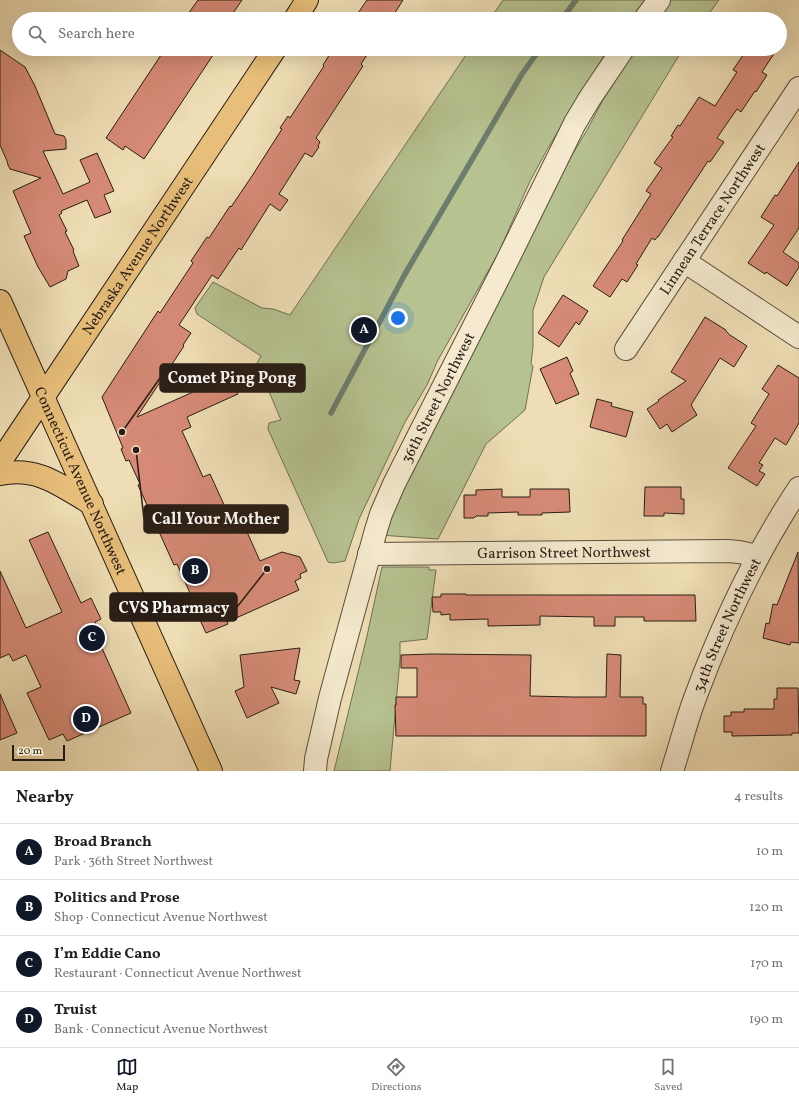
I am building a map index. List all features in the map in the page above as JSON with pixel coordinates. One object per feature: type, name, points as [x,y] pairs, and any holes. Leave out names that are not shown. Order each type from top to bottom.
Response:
[{"type":"main road","points":[[299,12],[307,0]]},
{"type":"main road","name":"Nebraska Avenue Northwest","points":[[0,462],[270,56]]},
{"type":"main road","name":"Connecticut Avenue Northwest","points":[[0,300],[211,771]]},
{"type":"main road","points":[[0,474],[9,472],[37,474],[92,504]]},
{"type":"street","points":[[650,12],[659,0]]},
{"type":"street","name":"36th Street Northwest","points":[[315,771],[316,759],[330,698],[381,514],[394,484],[506,263],[561,149],[590,98],[618,56]]},
{"type":"street","name":"Linnean Terrace Northwest","points":[[626,349],[799,88]]},
{"type":"street","points":[[684,261],[799,337]]},
{"type":"street","name":"34th Street Northwest","points":[[672,771],[690,713],[705,672],[730,614],[758,556],[777,522],[799,488]]},
{"type":"street","name":"Garrison Street Northwest","points":[[370,554],[739,552],[758,556]]},
{"type":"green space","points":[[503,0],[645,0],[636,12],[495,12]]},
{"type":"green space","points":[[669,0],[719,0],[710,12],[660,12]]},
{"type":"green space","points":[[465,56],[604,56],[548,148],[530,181],[499,252],[438,360],[427,385],[405,422],[359,519],[345,561],[333,563],[328,562],[268,429],[269,423],[281,420],[257,363],[261,356],[197,314],[195,308],[213,282],[262,308],[273,309],[290,315]]},
{"type":"green space","points":[[631,56],[679,56],[544,277],[533,310],[533,346],[531,364],[533,366],[525,410],[486,444],[438,539],[379,535],[540,209],[603,100]]},
{"type":"green space","points":[[382,567],[429,567],[429,570],[436,570],[427,639],[400,642],[400,659],[390,771],[334,771],[367,636]]},
{"type":"building","points":[[198,0],[242,0],[234,12],[189,12]]},
{"type":"building","points":[[367,0],[403,0],[395,12],[359,12]]},
{"type":"building","points":[[0,50],[25,67],[35,86],[55,134],[64,136],[66,140],[66,149],[43,151],[63,194],[90,182],[80,160],[97,153],[114,191],[104,195],[111,212],[95,218],[87,200],[61,211],[62,213],[59,215],[67,231],[65,232],[74,250],[73,251],[79,266],[68,271],[66,279],[50,287],[38,267],[24,236],[31,233],[13,191],[41,178],[10,169],[0,145]]},
{"type":"building","points":[[160,56],[212,56],[144,159],[125,146],[123,150],[106,138]]},
{"type":"building","points":[[329,56],[366,56],[361,64],[363,66],[316,138],[320,142],[319,147],[312,157],[305,153],[279,194],[288,200],[280,211],[270,204],[241,250],[239,248],[218,279],[212,275],[179,325],[191,333],[137,417],[229,376],[238,394],[187,417],[191,427],[182,431],[203,477],[210,474],[225,507],[229,505],[245,533],[247,532],[260,561],[282,552],[300,557],[307,571],[300,574],[301,578],[295,581],[299,590],[206,633],[188,594],[190,593],[177,564],[174,565],[138,485],[140,484],[129,460],[126,461],[121,449],[123,448],[102,397],[158,311],[160,313],[193,263],[191,261],[207,237],[209,238],[252,176],[282,129],[280,128],[288,116],[290,118],[324,66],[323,65]]},
{"type":"building","points":[[742,56],[772,56],[762,72],[767,75],[756,92],[755,91],[741,112],[737,109],[717,138],[724,142],[710,162],[708,161],[658,237],[655,240],[652,238],[627,282],[622,279],[610,297],[593,286],[623,241],[622,240],[651,194],[646,191],[662,168],[654,163],[673,137],[671,136],[678,125],[680,126],[699,97],[715,106],[737,72],[733,70]]},
{"type":"building","points":[[799,162],[799,228],[783,252],[799,263],[799,267],[787,286],[766,272],[765,274],[748,263],[774,225],[761,217],[775,195],[777,196]]},
{"type":"building","points":[[563,295],[588,311],[579,325],[576,322],[559,347],[538,333]]},
{"type":"building","points":[[705,317],[726,330],[730,335],[747,346],[734,367],[720,358],[691,405],[697,415],[672,432],[667,424],[660,429],[647,409],[686,381],[671,372]]},
{"type":"building","points":[[567,357],[573,371],[570,373],[579,394],[556,404],[540,369]]},
{"type":"building","points":[[778,365],[799,378],[799,423],[786,445],[775,438],[759,463],[763,465],[759,471],[765,474],[757,486],[728,468],[756,426],[751,423],[769,394],[762,389]]},
{"type":"building","points":[[597,399],[612,403],[611,406],[633,412],[626,437],[590,427]]},
{"type":"building","points":[[645,487],[681,487],[681,499],[684,499],[684,514],[664,513],[664,516],[644,516]]},
{"type":"building","points":[[502,489],[502,497],[530,497],[530,489],[569,489],[570,512],[542,513],[542,515],[518,515],[518,512],[488,513],[488,516],[464,518],[464,495],[476,495],[476,490]]},
{"type":"building","points":[[48,532],[81,603],[91,598],[101,619],[95,622],[105,644],[101,646],[131,713],[67,741],[63,734],[49,740],[27,693],[41,687],[26,655],[13,661],[9,654],[0,658],[0,571],[26,628],[62,612],[29,540]]},
{"type":"building","points":[[798,552],[799,643],[791,642],[790,645],[763,638],[766,623],[769,624],[773,604],[777,605]]},
{"type":"building","points":[[441,594],[695,595],[696,621],[644,621],[644,617],[615,617],[615,626],[594,626],[594,617],[540,616],[540,625],[488,626],[488,619],[450,620],[450,614],[441,615],[441,612],[433,612],[432,597],[441,597]]},
{"type":"building","points":[[300,648],[294,680],[300,681],[296,694],[271,687],[279,703],[247,718],[235,691],[244,687],[240,655]]},
{"type":"building","points":[[607,654],[621,655],[620,697],[643,697],[643,704],[646,704],[646,736],[396,736],[396,697],[417,697],[417,668],[401,668],[401,655],[531,655],[530,696],[573,697],[606,697]]},
{"type":"building","points":[[777,688],[798,688],[799,733],[792,733],[792,735],[732,736],[732,732],[724,732],[724,716],[731,716],[731,712],[744,712],[744,709],[774,709],[774,699],[777,699]]},
{"type":"building","points":[[0,694],[17,733],[0,740]]},
{"type":"waterway","points":[[567,12],[576,0]]},
{"type":"waterway","points":[[331,413],[405,274],[522,74],[535,56]]},
{"type":"place","name":"Broad Branch","points":[[364,330]]},
{"type":"place","name":"Comet Ping Pong","points":[[122,432]]},
{"type":"place","name":"Call Your Mother","points":[[136,450]]},
{"type":"place","name":"CVS Pharmacy","points":[[267,569]]},
{"type":"place","name":"Politics and Prose","points":[[195,571]]},
{"type":"place","name":"I’m Eddie Cano","points":[[92,638]]},
{"type":"place","name":"Truist","points":[[86,719]]}]
